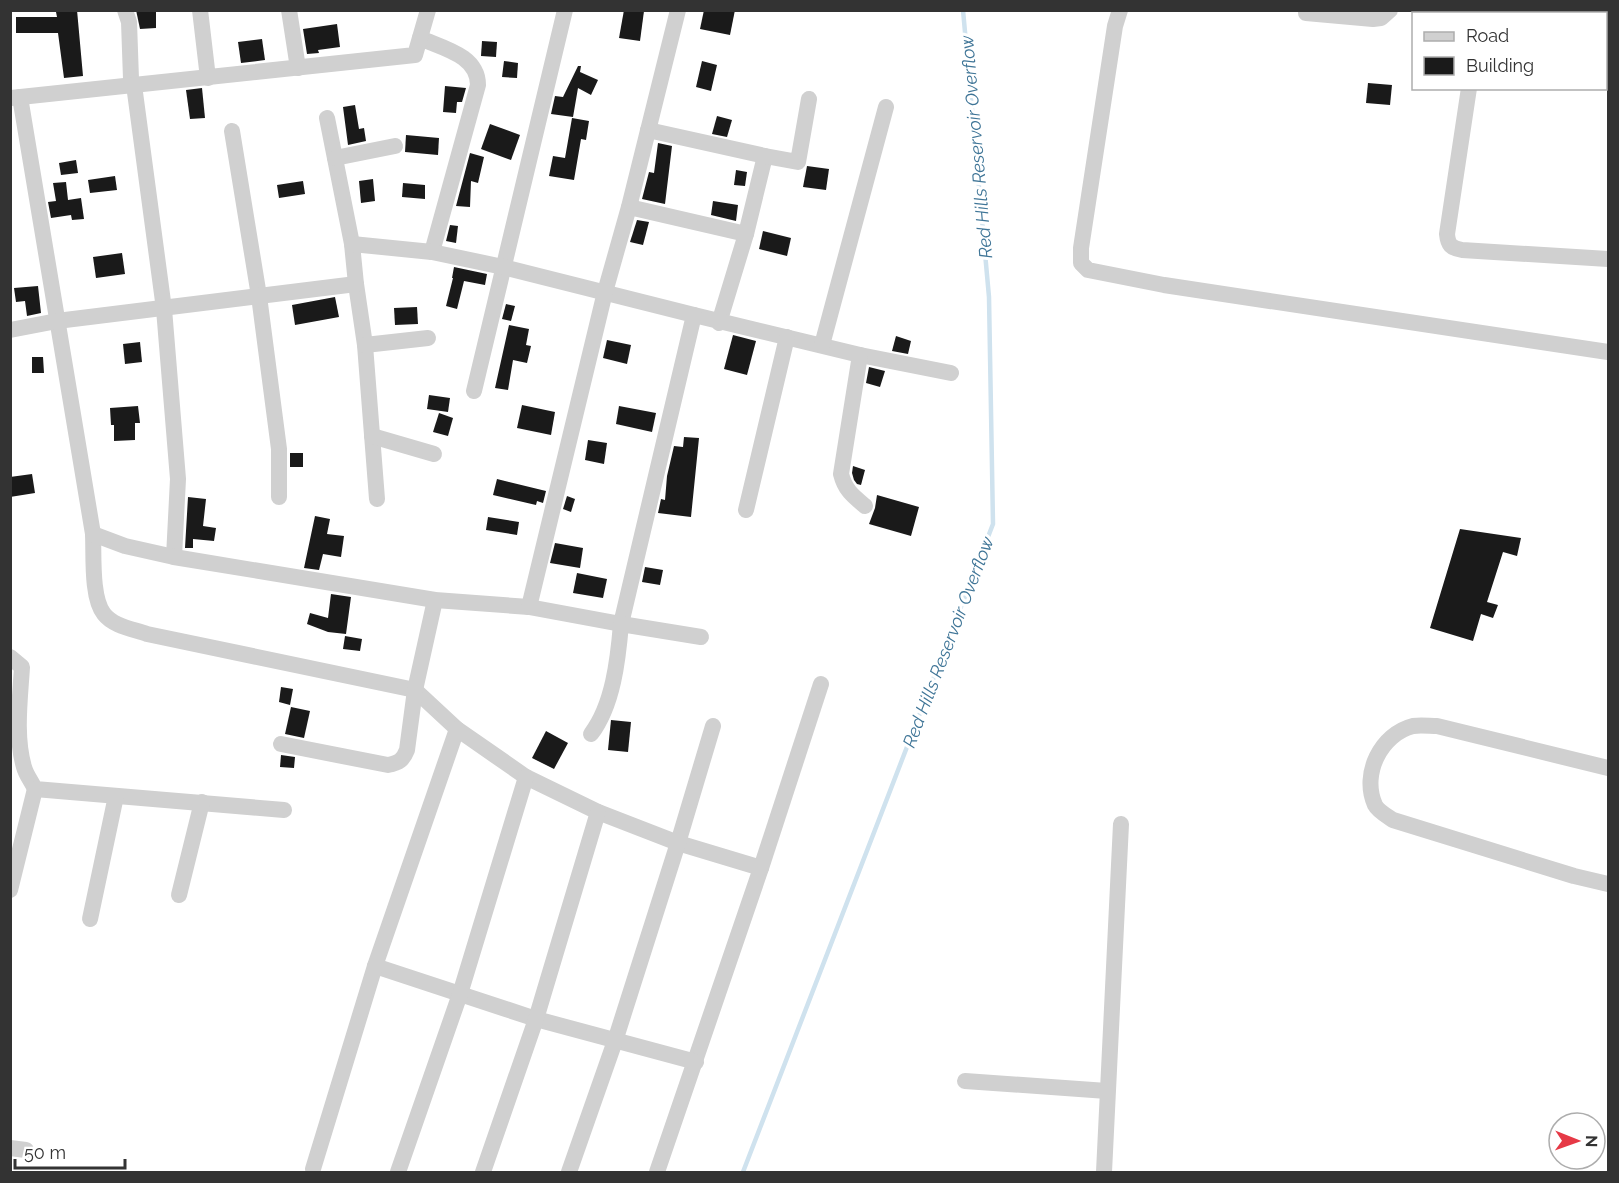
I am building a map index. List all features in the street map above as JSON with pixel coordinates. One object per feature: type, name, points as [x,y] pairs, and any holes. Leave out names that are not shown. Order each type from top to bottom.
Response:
[{"type":"street","points":[[125,10],[129,22],[131,79],[134,85],[164,309],[178,479],[174,557]]},
{"type":"street","points":[[200,10],[208,78]]},
{"type":"street","points":[[289,10],[298,68]]},
{"type":"street","points":[[428,10],[415,55],[15,98],[57,321],[93,534],[97,599],[104,615],[119,625],[147,634],[416,690],[457,729],[526,777],[598,813],[678,843],[761,868]]},
{"type":"street","points":[[474,391],[566,10]]},
{"type":"street","points":[[529,607],[605,292],[629,207],[678,10]]},
{"type":"street","points":[[1120,10],[1115,26],[1081,248],[1081,262],[1088,270],[1164,285],[1608,352]]},
{"type":"street","points":[[1302,11],[1373,19],[1381,18],[1390,10]]},
{"type":"street","points":[[420,38],[467,59],[475,68],[478,76],[478,85],[432,252]]},
{"type":"street","points":[[1470,90],[1447,243],[1455,249],[1462,250],[1608,259]]},
{"type":"street","points":[[648,130],[798,162],[809,99]]},
{"type":"street","points":[[822,345],[886,108]]},
{"type":"street","points":[[327,118],[352,244],[365,345],[377,499]]},
{"type":"street","points":[[232,131],[259,296],[279,449],[279,497]]},
{"type":"street","points":[[335,158],[395,146]]},
{"type":"street","points":[[719,323],[746,234],[765,156]]},
{"type":"street","points":[[629,207],[746,234]]},
{"type":"street","points":[[352,244],[432,252],[503,267],[719,323],[951,373]]},
{"type":"street","points":[[10,330],[57,321],[356,284]]},
{"type":"street","points":[[591,734],[600,722],[612,680],[621,624],[694,315]]},
{"type":"street","points":[[746,510],[787,337]]},
{"type":"street","points":[[365,345],[428,338]]},
{"type":"street","points":[[860,354],[841,474],[849,492],[865,506]]},
{"type":"street","points":[[372,436],[434,454]]},
{"type":"street","points":[[93,534],[124,546],[174,557],[435,600],[529,607],[701,637]]},
{"type":"street","points":[[281,744],[388,765],[403,759],[407,750],[416,690],[435,600]]},
{"type":"street","points":[[10,657],[22,667],[20,743],[25,769],[35,789],[10,890]]},
{"type":"street","points":[[657,1173],[821,684]]},
{"type":"street","points":[[569,1173],[615,1041],[713,726]]},
{"type":"street","points":[[1608,768],[1437,726],[1414,726],[1392,736],[1380,748],[1373,765],[1371,789],[1376,807],[1393,820],[1574,876],[1608,884]]},
{"type":"street","points":[[313,1169],[375,966],[457,729]]},
{"type":"street","points":[[398,1173],[460,994],[526,777]]},
{"type":"street","points":[[35,789],[284,810]]},
{"type":"street","points":[[90,920],[116,796]]},
{"type":"street","points":[[179,895],[202,802]]},
{"type":"street","points":[[483,1173],[536,1019],[598,813]]},
{"type":"street","points":[[1104,1173],[1121,824]]},
{"type":"street","points":[[375,966],[536,1019],[696,1062]]},
{"type":"street","points":[[965,1081],[1107,1092]]},
{"type":"building","points":[[77,10],[83,76],[64,78],[58,33],[16,33],[16,17],[57,17],[56,12]]},
{"type":"building","points":[[136,10],[156,10],[156,28],[140,29]]},
{"type":"building","points":[[624,10],[644,11],[640,41],[619,38]]},
{"type":"building","points":[[704,10],[735,10],[730,35],[700,29]]},
{"type":"building","points":[[337,24],[340,47],[307,54],[303,29]]},
{"type":"building","points":[[262,39],[265,60],[241,63],[238,42]]},
{"type":"building","points":[[482,41],[497,42],[496,57],[481,56]]},
{"type":"building","points":[[504,61],[518,63],[517,78],[502,77]]},
{"type":"building","points":[[702,61],[717,65],[711,91],[696,87]]},
{"type":"building","points":[[578,66],[581,66],[580,72],[598,80],[591,95],[578,88],[573,117],[551,114],[555,96],[563,97]]},
{"type":"building","points":[[1368,83],[1392,85],[1390,105],[1366,103]]},
{"type":"building","points":[[445,86],[466,88],[462,102],[457,102],[456,113],[443,112]]},
{"type":"building","points":[[202,88],[205,118],[190,119],[186,90]]},
{"type":"building","points":[[355,105],[359,129],[364,128],[366,141],[348,145],[343,107]]},
{"type":"building","points":[[717,116],[732,120],[727,137],[712,134]]},
{"type":"building","points":[[572,118],[589,121],[586,140],[581,139],[574,180],[549,176],[553,156],[565,158]]},
{"type":"building","points":[[490,124],[520,135],[511,160],[481,149]]},
{"type":"building","points":[[406,135],[439,138],[438,155],[405,152]]},
{"type":"building","points":[[658,143],[672,146],[665,204],[642,199],[649,172],[654,173]]},
{"type":"building","points":[[470,153],[484,157],[478,183],[471,181],[470,207],[456,206]]},
{"type":"building","points":[[76,160],[78,173],[61,175],[59,163]]},
{"type":"building","points":[[807,166],[829,169],[826,190],[803,187]]},
{"type":"building","points":[[736,170],[747,172],[745,186],[734,185]]},
{"type":"building","points":[[115,176],[117,190],[90,193],[88,180]]},
{"type":"building","points":[[373,179],[375,201],[361,203],[359,181]]},
{"type":"building","points":[[303,181],[305,194],[279,198],[277,185]]},
{"type":"building","points":[[66,182],[68,200],[81,198],[84,219],[72,220],[71,215],[51,218],[48,202],[56,201],[53,183]]},
{"type":"building","points":[[403,183],[425,185],[425,199],[402,197]]},
{"type":"building","points":[[713,201],[738,205],[736,221],[711,215]]},
{"type":"building","points":[[637,220],[649,222],[643,245],[630,242]]},
{"type":"building","points":[[450,225],[458,226],[456,243],[446,241]]},
{"type":"building","points":[[763,231],[791,238],[787,256],[759,249]]},
{"type":"building","points":[[122,253],[125,274],[96,278],[93,257]]},
{"type":"building","points":[[454,267],[487,274],[485,285],[464,281],[457,309],[446,306]]},
{"type":"building","points":[[38,286],[41,313],[27,316],[25,301],[16,302],[14,288]]},
{"type":"building","points":[[335,297],[339,317],[295,325],[292,305]]},
{"type":"building","points":[[506,304],[515,306],[511,321],[502,319]]},
{"type":"building","points":[[417,307],[418,324],[395,325],[394,308]]},
{"type":"building","points":[[509,325],[529,329],[526,345],[531,346],[527,363],[513,360],[508,390],[495,388]]},
{"type":"building","points":[[733,335],[756,341],[747,375],[724,369]]},
{"type":"building","points":[[896,336],[911,341],[908,354],[892,351]]},
{"type":"building","points":[[607,340],[631,345],[627,364],[603,358]]},
{"type":"building","points":[[140,342],[142,362],[125,364],[123,344]]},
{"type":"building","points":[[32,357],[43,357],[44,373],[32,373]]},
{"type":"building","points":[[869,367],[885,371],[880,387],[866,383]]},
{"type":"building","points":[[429,395],[450,398],[448,412],[427,409]]},
{"type":"building","points":[[522,405],[555,412],[551,435],[517,428]]},
{"type":"building","points":[[138,406],[140,423],[135,423],[135,440],[114,441],[114,425],[111,425],[110,408]]},
{"type":"building","points":[[619,406],[656,413],[652,432],[616,424]]},
{"type":"building","points":[[439,413],[453,418],[448,436],[433,432]]},
{"type":"building","points":[[684,437],[699,438],[691,517],[658,513],[661,499],[665,500],[667,476],[674,446],[683,447]]},
{"type":"building","points":[[588,440],[607,443],[604,464],[585,460]]},
{"type":"building","points":[[290,453],[303,453],[303,467],[290,467]]},
{"type":"building","points":[[853,466],[865,470],[861,485],[854,480]]},
{"type":"building","points":[[32,474],[35,493],[10,497],[10,477]]},
{"type":"building","points":[[497,479],[546,491],[543,503],[537,501],[536,505],[493,495]]},
{"type":"building","points":[[877,495],[919,507],[911,536],[869,524]]},
{"type":"building","points":[[567,496],[575,499],[571,512],[563,509]]},
{"type":"building","points":[[188,497],[206,499],[203,526],[216,528],[214,541],[193,539],[193,548],[185,548]]},
{"type":"building","points":[[315,516],[330,519],[327,534],[344,536],[341,557],[323,554],[319,570],[304,568]]},
{"type":"building","points":[[488,517],[519,522],[517,535],[486,530]]},
{"type":"building","points":[[1460,529],[1521,538],[1517,556],[1503,552],[1487,602],[1498,605],[1493,618],[1481,614],[1473,641],[1430,628]]},
{"type":"building","points":[[555,543],[583,548],[580,568],[550,563]]},
{"type":"building","points":[[645,567],[663,570],[660,585],[642,582]]},
{"type":"building","points":[[577,573],[607,579],[603,598],[573,593]]},
{"type":"building","points":[[331,594],[351,597],[346,634],[328,632],[307,624],[310,613],[328,618]]},
{"type":"building","points":[[345,636],[362,639],[360,651],[343,649]]},
{"type":"building","points":[[281,687],[293,689],[290,705],[279,702]]},
{"type":"building","points":[[291,707],[310,711],[304,738],[285,734]]},
{"type":"building","points":[[611,720],[631,722],[628,752],[608,750]]},
{"type":"building","points":[[546,731],[568,743],[554,769],[532,758]]},
{"type":"building","points":[[281,755],[295,757],[294,768],[280,767]]},
{"type":"waterway","name":"Red Hills Reservoir Overflow","points":[[743,1172],[993,524],[989,297],[963,10]]}]
